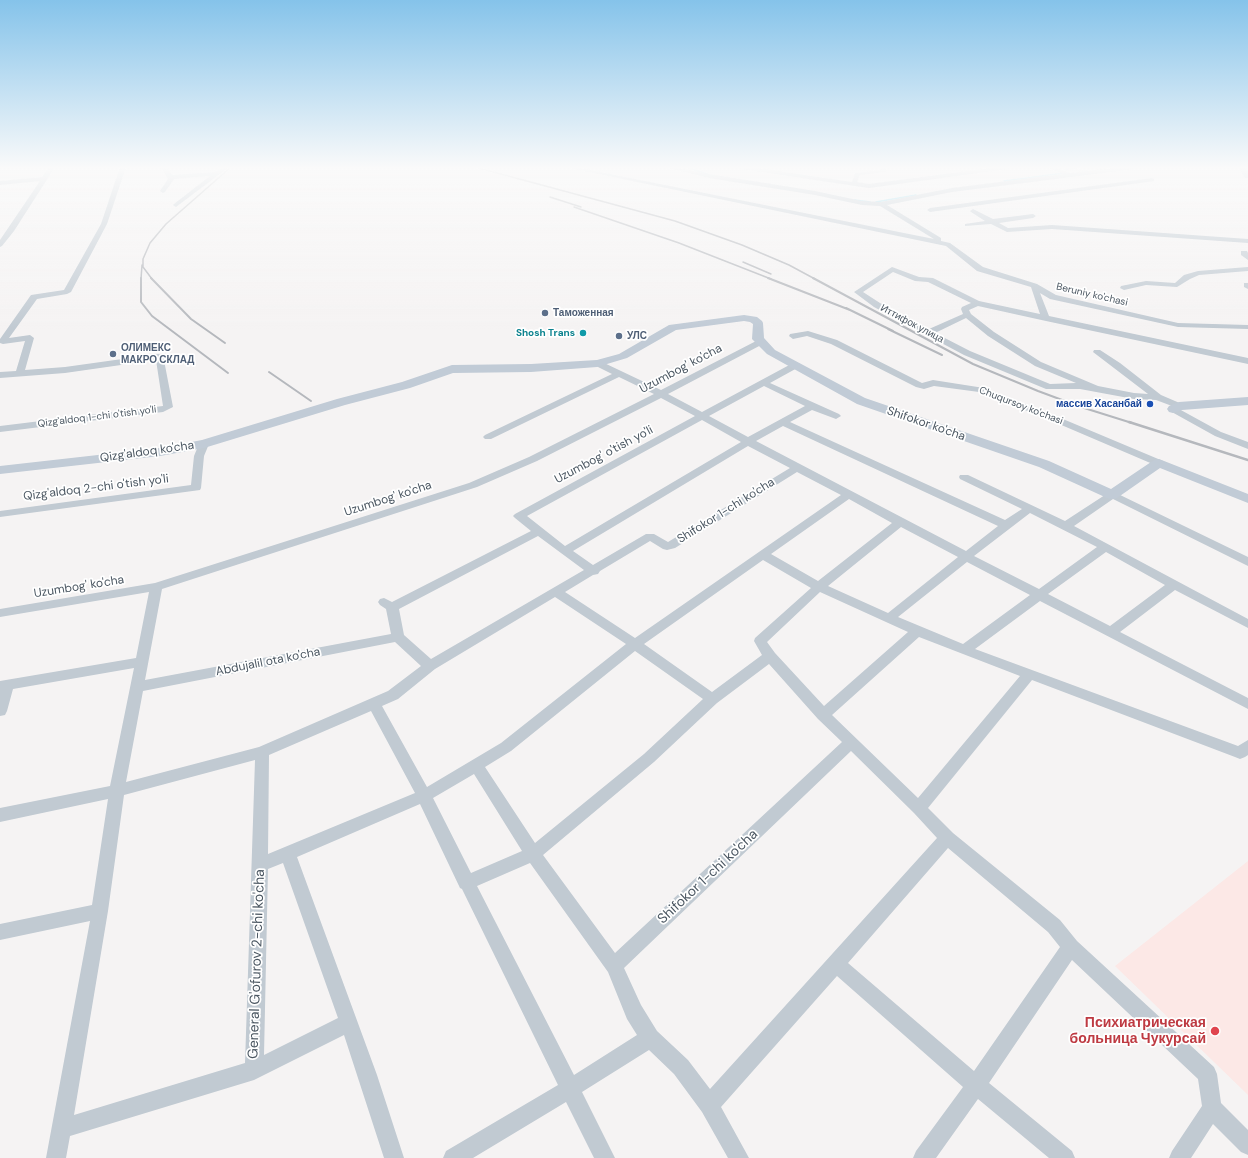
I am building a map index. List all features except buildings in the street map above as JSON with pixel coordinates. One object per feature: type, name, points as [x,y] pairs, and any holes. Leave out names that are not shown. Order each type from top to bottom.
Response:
[{"type":"street","points":[[0,245],[17,221]]},
{"type":"street","points":[[0,375],[20,373],[30,338],[3,341],[34,297],[67,292],[105,221]]},
{"type":"street","name":"Beruniy ko'chasi","points":[[834,221],[948,244],[980,269],[1034,286],[1053,297],[1178,325],[1248,327]]},
{"type":"street","points":[[910,221],[948,244]]},
{"type":"street","points":[[967,225],[999,221]]},
{"type":"street","points":[[992,222],[1007,230],[1052,227],[1248,241]]},
{"type":"street","name":"Иттифок улица","points":[[1248,361],[977,303],[930,280],[918,279],[892,269],[858,292],[877,305],[967,353],[1050,387],[1080,386],[1134,396],[1158,397],[1176,407],[1248,401]]},
{"type":"street","points":[[1124,288],[1146,283],[1177,284],[1187,277],[1198,274],[1248,269]]},
{"type":"street","points":[[1034,286],[1046,318]]},
{"type":"street","points":[[928,333],[967,316],[965,309],[977,303]]},
{"type":"street","name":"Иттифок улица","points":[[967,316],[991,334],[1038,364],[1095,388]]},
{"type":"street","name":"Shifokor ko'cha","points":[[597,363],[623,356],[666,330],[679,326],[746,318],[755,320],[758,324],[759,335],[771,352],[853,397],[870,405],[1044,464],[1112,495]]},
{"type":"street","name":"Chuqursoy ko'chasi","points":[[794,336],[808,333],[834,342],[919,385],[924,386],[933,383],[981,390],[1048,416],[1248,499]]},
{"type":"street","name":"Uzumbog' ko'cha","points":[[0,613],[156,587],[473,485],[533,459],[661,394],[759,335]]},
{"type":"street","points":[[1097,352],[1117,365],[1158,397]]},
{"type":"street","name":"Qizg'aldoq 1-chi o'tish yo'li","points":[[0,429],[167,408],[160,357],[65,370],[20,373]]},
{"type":"street","points":[[597,363],[661,394],[848,495],[1248,704]]},
{"type":"street","name":"Qizg'aldoq ko'cha","points":[[0,470],[160,452],[204,444],[406,385],[452,370],[531,368],[597,363]]},
{"type":"street","name":"Uzumbog' o'tish yo'li","points":[[539,531],[518,516],[796,365]]},
{"type":"street","points":[[488,437],[619,374]]},
{"type":"street","points":[[764,383],[836,416]]},
{"type":"street","points":[[565,551],[749,441],[785,423],[812,406]]},
{"type":"street","points":[[1176,407],[1218,434],[1248,446]]},
{"type":"street","points":[[785,423],[1006,525]]},
{"type":"street","name":"Qizg'aldoq 2-chi o'tish yo'li","points":[[0,514],[196,488],[199,456],[204,444]]},
{"type":"street","points":[[1066,526],[1159,463]]},
{"type":"street","name":"Shifokor 1-chi ko'cha","points":[[594,571],[650,536],[667,546],[671,545],[797,468]]},
{"type":"street","points":[[964,477],[1066,526],[1248,624]]},
{"type":"street","points":[[260,865],[424,796],[506,747],[635,644],[848,495]]},
{"type":"street","points":[[1112,495],[1248,562]]},
{"type":"street","points":[[889,618],[966,556],[1030,508]]},
{"type":"street","points":[[900,522],[819,587],[760,641],[770,656],[823,715],[919,808],[946,838],[1054,926],[1071,947],[1207,1074],[1212,1108],[1248,1145]]},
{"type":"street","points":[[0,815],[117,791],[262,752],[393,695],[430,666],[594,571],[539,531],[388,604],[398,637],[430,666]]},
{"type":"street","points":[[964,650],[1104,547]]},
{"type":"street","points":[[763,555],[819,587],[917,631],[964,650],[1240,753],[1248,746]]},
{"type":"street","points":[[1111,632],[1174,584]]},
{"type":"street","points":[[56,1158],[100,910],[117,791],[156,587]]},
{"type":"street","points":[[556,592],[635,644],[712,699]]},
{"type":"street","points":[[823,715],[917,631]]},
{"type":"street","name":"Abdujalil ota ko'cha","points":[[137,687],[398,637]]},
{"type":"street","points":[[466,883],[533,854],[649,758],[712,699],[770,656]]},
{"type":"street","points":[[0,711],[4,685],[141,662]]},
{"type":"street","points":[[919,808],[1029,674]]},
{"type":"street","points":[[374,704],[424,796],[466,883],[605,1158]]},
{"type":"street","name":"Shifokor 1-chi ko'cha","points":[[614,966],[851,742]]},
{"type":"street","name":"General G'ofurov 2-chi ko'cha","points":[[262,752],[254,1070],[348,1023]]},
{"type":"street","points":[[476,765],[533,854],[614,966],[634,1012],[647,1032],[681,1067],[709,1105],[739,1158]]},
{"type":"street","points":[[709,1105],[836,964],[946,838]]},
{"type":"street","points":[[288,854],[296,873],[394,1158]]},
{"type":"street","points":[[0,932],[100,910]]},
{"type":"street","points":[[923,1158],[976,1085],[1071,947]]},
{"type":"street","points":[[836,964],[976,1085],[1065,1158]]},
{"type":"street","points":[[453,1158],[570,1089],[647,1032]]},
{"type":"street","points":[[61,1128],[254,1070]]},
{"type":"street","points":[[1179,1158],[1212,1108]]},
{"type":"shaded area","name":"Психиатрическая больница Чукурсай","points":[[1248,861],[1248,1095],[1115,966]]},
{"type":"railway","points":[[152,279],[143,267],[143,259],[150,243],[169,221]]},
{"type":"railway","points":[[615,221],[679,243],[771,279]]},
{"type":"railway","points":[[675,221],[742,245],[789,265],[815,279]]},
{"type":"railway","points":[[743,262],[771,274]]},
{"type":"railway","points":[[141,279],[142,265]]},
{"type":"railway","points":[[151,278],[191,319],[225,343]]},
{"type":"railway","points":[[768,278],[850,310]]},
{"type":"railway","points":[[813,278],[973,364],[1081,407],[1132,423]]},
{"type":"railway","points":[[141,279],[141,302],[152,316],[228,373]]},
{"type":"railway","points":[[846,308],[893,331]]},
{"type":"railway","points":[[888,329],[942,355]]},
{"type":"railway","points":[[269,372],[311,401]]},
{"type":"railway","points":[[1129,422],[1248,460]]},
{"type":"place","name":"Таможенная","points":[[545,313]]},
{"type":"place","name":"Shosh Trans","points":[[583,333]]},
{"type":"place","name":"УЛС","points":[[619,336]]},
{"type":"place","name":"ОЛИМЕКС МАКРО СКЛАД","points":[[113,354]]},
{"type":"place","name":"массив Хасанбай","points":[[1150,404]]},
{"type":"place","name":"Психиатрическая больница Чукурсай","points":[[1215,1031]]}]
